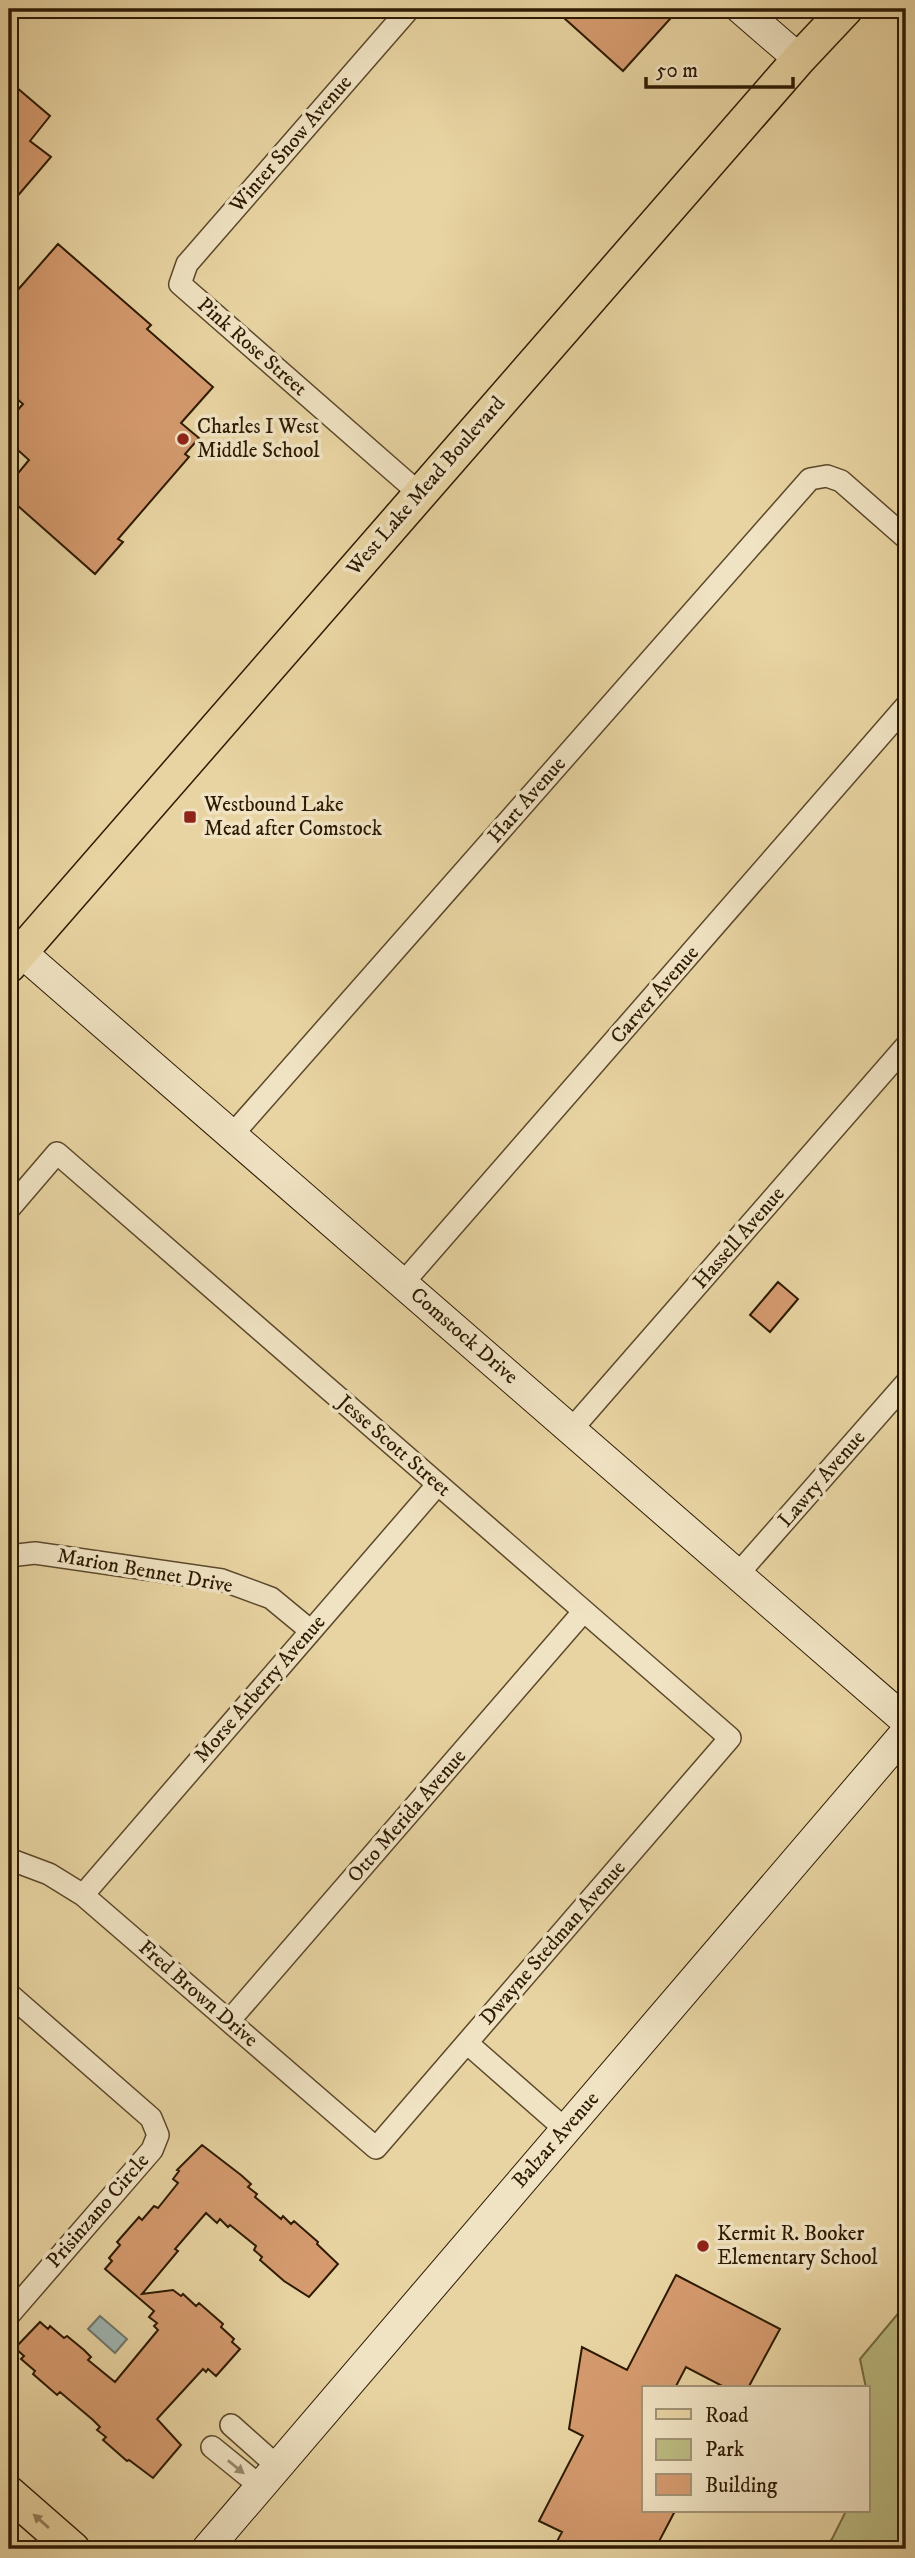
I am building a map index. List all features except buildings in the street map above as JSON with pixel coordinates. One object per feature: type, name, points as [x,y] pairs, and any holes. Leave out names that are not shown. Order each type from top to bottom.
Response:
[{"type":"main road","name":"West Lake Mead Boulevard","points":[[15,959],[799,59],[846,9]]},
{"type":"main road","points":[[9,2493],[73,2549]]},
{"type":"street","name":"Winter Snow Avenue","points":[[180,284],[187,264],[409,9]]},
{"type":"street","points":[[741,9],[799,59]]},
{"type":"street","name":"Pink Rose Street","points":[[180,284],[420,494]]},
{"type":"street","name":"Hart Avenue","points":[[232,1135],[810,479],[827,476],[841,481],[906,538]]},
{"type":"street","name":"Carver Avenue","points":[[403,1283],[906,706]]},
{"type":"street","name":"Comstock Drive","points":[[15,959],[232,1135],[906,1721]]},
{"type":"street","name":"Hassell Avenue","points":[[572,1430],[906,1046]]},
{"type":"street","name":"Jesse Scott Street","points":[[9,1209],[58,1153],[730,1738]]},
{"type":"street","name":"Lawry Avenue","points":[[738,1574],[906,1383]]},
{"type":"street","name":"Morse Arberry Avenue","points":[[83,1895],[438,1484]]},
{"type":"street","name":"Marion Bennet Drive","points":[[9,1556],[34,1553],[222,1580],[271,1598],[311,1631]]},
{"type":"street","name":"Otto Merida Avenue","points":[[229,2021],[584,1611]]},
{"type":"street","name":"Balzar Avenue","points":[[207,2549],[906,1732]]},
{"type":"street","name":"Dwayne Stedman Avenue","points":[[376,2148],[730,1738]]},
{"type":"street","name":"Fred Brown Drive","points":[[9,1859],[49,1874],[83,1895],[376,2148]]},
{"type":"street","name":"Prisinzano Circle","points":[[9,1994],[151,2118],[158,2135],[152,2150],[9,2315]]},
{"type":"street","points":[[467,2043],[565,2129]]},
{"type":"street","points":[[231,2425],[268,2476]]},
{"type":"street","points":[[212,2447],[268,2476]]},
{"type":"green space","points":[[906,2304],[906,2549],[823,2549],[832,2539],[846,2512],[870,2512],[870,2386],[866,2386],[860,2359]]},
{"type":"water","points":[[100,2316],[127,2339],[115,2353],[88,2329]]},
{"type":"place","name":"Charles I West Middle School","points":[[183,439]]},
{"type":"place","name":"Westbound Lake Mead after Comstock","points":[[190,817]]},
{"type":"place","name":"Kermit R. Booker Elementary School","points":[[703,2246]]}]
